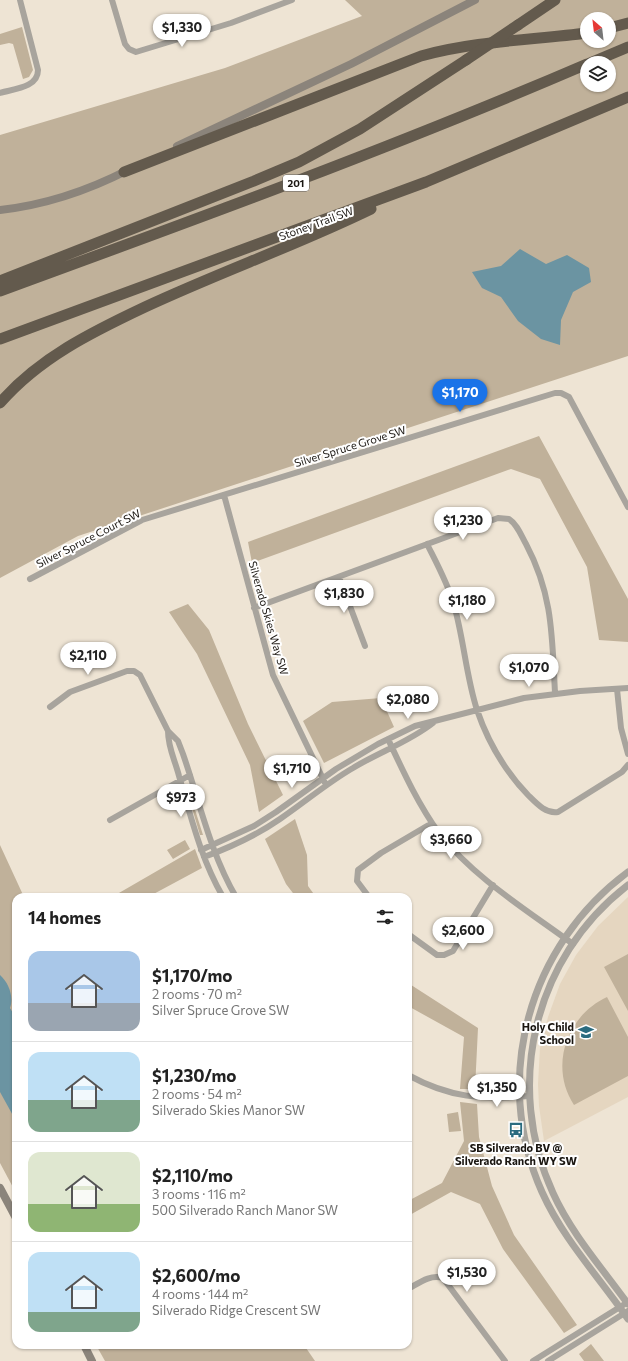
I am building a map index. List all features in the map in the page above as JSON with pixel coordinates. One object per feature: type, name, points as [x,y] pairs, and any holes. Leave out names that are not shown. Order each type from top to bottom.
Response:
[{"type":"highway","points":[[0,281],[299,162],[360,129],[555,0]]},
{"type":"highway","points":[[616,26],[628,23]]},
{"type":"highway","points":[[124,172],[421,56],[472,45],[580,34]]},
{"type":"highway","points":[[607,56],[628,47]]},
{"type":"highway","name":"201","points":[[0,291],[273,192],[470,114],[580,67]]},
{"type":"highway","name":"Stoney Trail SW","points":[[0,339],[426,182],[628,98]]},
{"type":"highway","points":[[0,403],[31,373],[52,357],[101,327],[174,293],[316,235],[426,182]]},
{"type":"main road","points":[[0,210],[45,201],[86,189],[352,64],[475,0]]},
{"type":"main road","points":[[0,1188],[12,1210]]},
{"type":"main road","points":[[86,1349],[92,1361]]},
{"type":"street","points":[[0,93],[30,84],[38,75],[20,0]]},
{"type":"street","points":[[112,0],[125,44],[136,52],[231,23],[292,0]]},
{"type":"street","name":"Silver Spruce Grove SW","points":[[224,495],[555,393],[561,393],[569,397],[628,507]]},
{"type":"street","name":"Silver Spruce Court SW","points":[[30,578],[142,520],[224,495]]},
{"type":"street","name":"Silverado Skies Way SW","points":[[224,495],[273,675],[326,785]]},
{"type":"street","points":[[254,608],[498,518],[506,518],[513,521],[534,559],[547,596],[553,639],[555,693]]},
{"type":"street","points":[[427,544],[443,576],[454,606],[477,709],[493,748],[508,772],[531,798],[548,812],[553,813],[563,811],[579,798],[622,772],[628,765]]},
{"type":"street","points":[[339,577],[365,646]]},
{"type":"street","points":[[50,707],[75,690],[127,671],[134,671],[143,679],[168,731],[178,741],[212,846],[234,893]]},
{"type":"street","points":[[201,850],[231,838],[266,819],[322,778],[388,739],[415,726],[524,698],[555,693],[628,688]]},
{"type":"street","points":[[617,689],[621,728],[628,754]]},
{"type":"street","points":[[204,857],[236,844],[264,830],[326,785],[391,747],[418,735],[436,721]]},
{"type":"street","points":[[168,731],[168,745],[181,781],[191,820],[201,850],[220,893]]},
{"type":"street","points":[[388,739],[414,793],[432,823],[460,856],[493,885],[573,944]]},
{"type":"street","points":[[110,820],[190,775]]},
{"type":"street","points":[[366,893],[357,881],[358,870],[381,853],[432,823]]},
{"type":"street","points":[[625,1313],[564,1232],[547,1203],[530,1158],[522,1121],[519,1067],[527,1018],[542,976],[564,937],[589,906],[628,872]]},
{"type":"street","points":[[412,937],[437,955],[449,954],[493,885]]},
{"type":"street","points":[[548,1361],[625,1313],[628,1303],[572,1226],[554,1195],[541,1163],[536,1144],[529,1096],[529,1068],[542,1006],[552,980],[573,944],[599,910],[628,885]]},
{"type":"street","points":[[412,1078],[441,1091],[465,1097],[491,1099],[529,1096]]},
{"type":"street","points":[[412,1287],[435,1276],[443,1278],[505,1361]]},
{"type":"street","points":[[533,1361],[625,1313]]},
{"type":"shaded area","points":[[345,0],[628,0],[628,356],[78,536],[0,578],[0,135],[225,68],[362,16]]},
{"type":"shaded area","points":[[22,27],[33,70],[29,77],[23,79],[13,44],[9,43],[0,45],[0,34]]},
{"type":"shaded area","points":[[539,436],[628,599],[628,642],[599,640],[587,567],[540,479],[511,469],[252,563],[248,542]]},
{"type":"shaded area","points":[[188,604],[209,630],[248,724],[283,795],[259,812],[250,765],[197,654],[169,612]]},
{"type":"shaded area","points":[[381,698],[394,727],[324,763],[303,721],[332,702]]},
{"type":"shaded area","points":[[191,797],[203,835],[200,835],[189,798]]},
{"type":"shaded area","points":[[295,819],[307,855],[308,886],[313,893],[293,893],[286,884],[265,839]]},
{"type":"shaded area","points":[[185,840],[190,849],[173,859],[167,850]]},
{"type":"shaded area","points":[[0,845],[22,893],[12,893],[12,1186],[0,1163]]},
{"type":"shaded area","points":[[195,849],[202,868],[155,893],[119,893]]},
{"type":"shaded area","name":"Holy Child School","points":[[628,897],[628,1097],[544,1141],[539,1106],[538,1084],[540,1048],[548,1017],[560,984],[576,955],[598,926]]},
{"type":"shaded area","points":[[628,954],[628,1011],[604,967]]},
{"type":"shaded area","points":[[412,986],[478,1028],[475,1089],[460,1089],[464,1037],[412,1008]]},
{"type":"shaded area","points":[[607,997],[628,1037],[628,1076],[574,1105],[567,1090],[563,1075],[563,1059],[566,1044],[572,1030],[581,1017],[593,1006]]},
{"type":"shaded area","points":[[460,1102],[477,1104],[479,1137],[492,1186],[514,1235],[577,1325],[564,1333],[503,1249],[480,1204],[451,1192],[412,1214],[412,1199],[442,1183],[464,1141]]},
{"type":"shaded area","points":[[458,1112],[461,1131],[449,1132],[447,1114]]},
{"type":"shaded area","points":[[591,1344],[604,1361],[584,1361],[579,1354]]},
{"type":"shaded area","points":[[98,1349],[307,1349],[315,1361],[105,1361]]},
{"type":"water","points":[[520,249],[546,264],[567,255],[589,268],[591,282],[573,292],[561,320],[560,345],[541,339],[518,321],[501,297],[482,288],[472,272],[501,266]]},
{"type":"water","points":[[0,975],[6,982],[11,995],[12,1114],[0,1092]]},
{"type":"place","name":"Holy Child School","points":[[586,1032]]},
{"type":"place","name":"SB Silverado BV @ Silverado Ranch WY SW","points":[[516,1130]]}]
